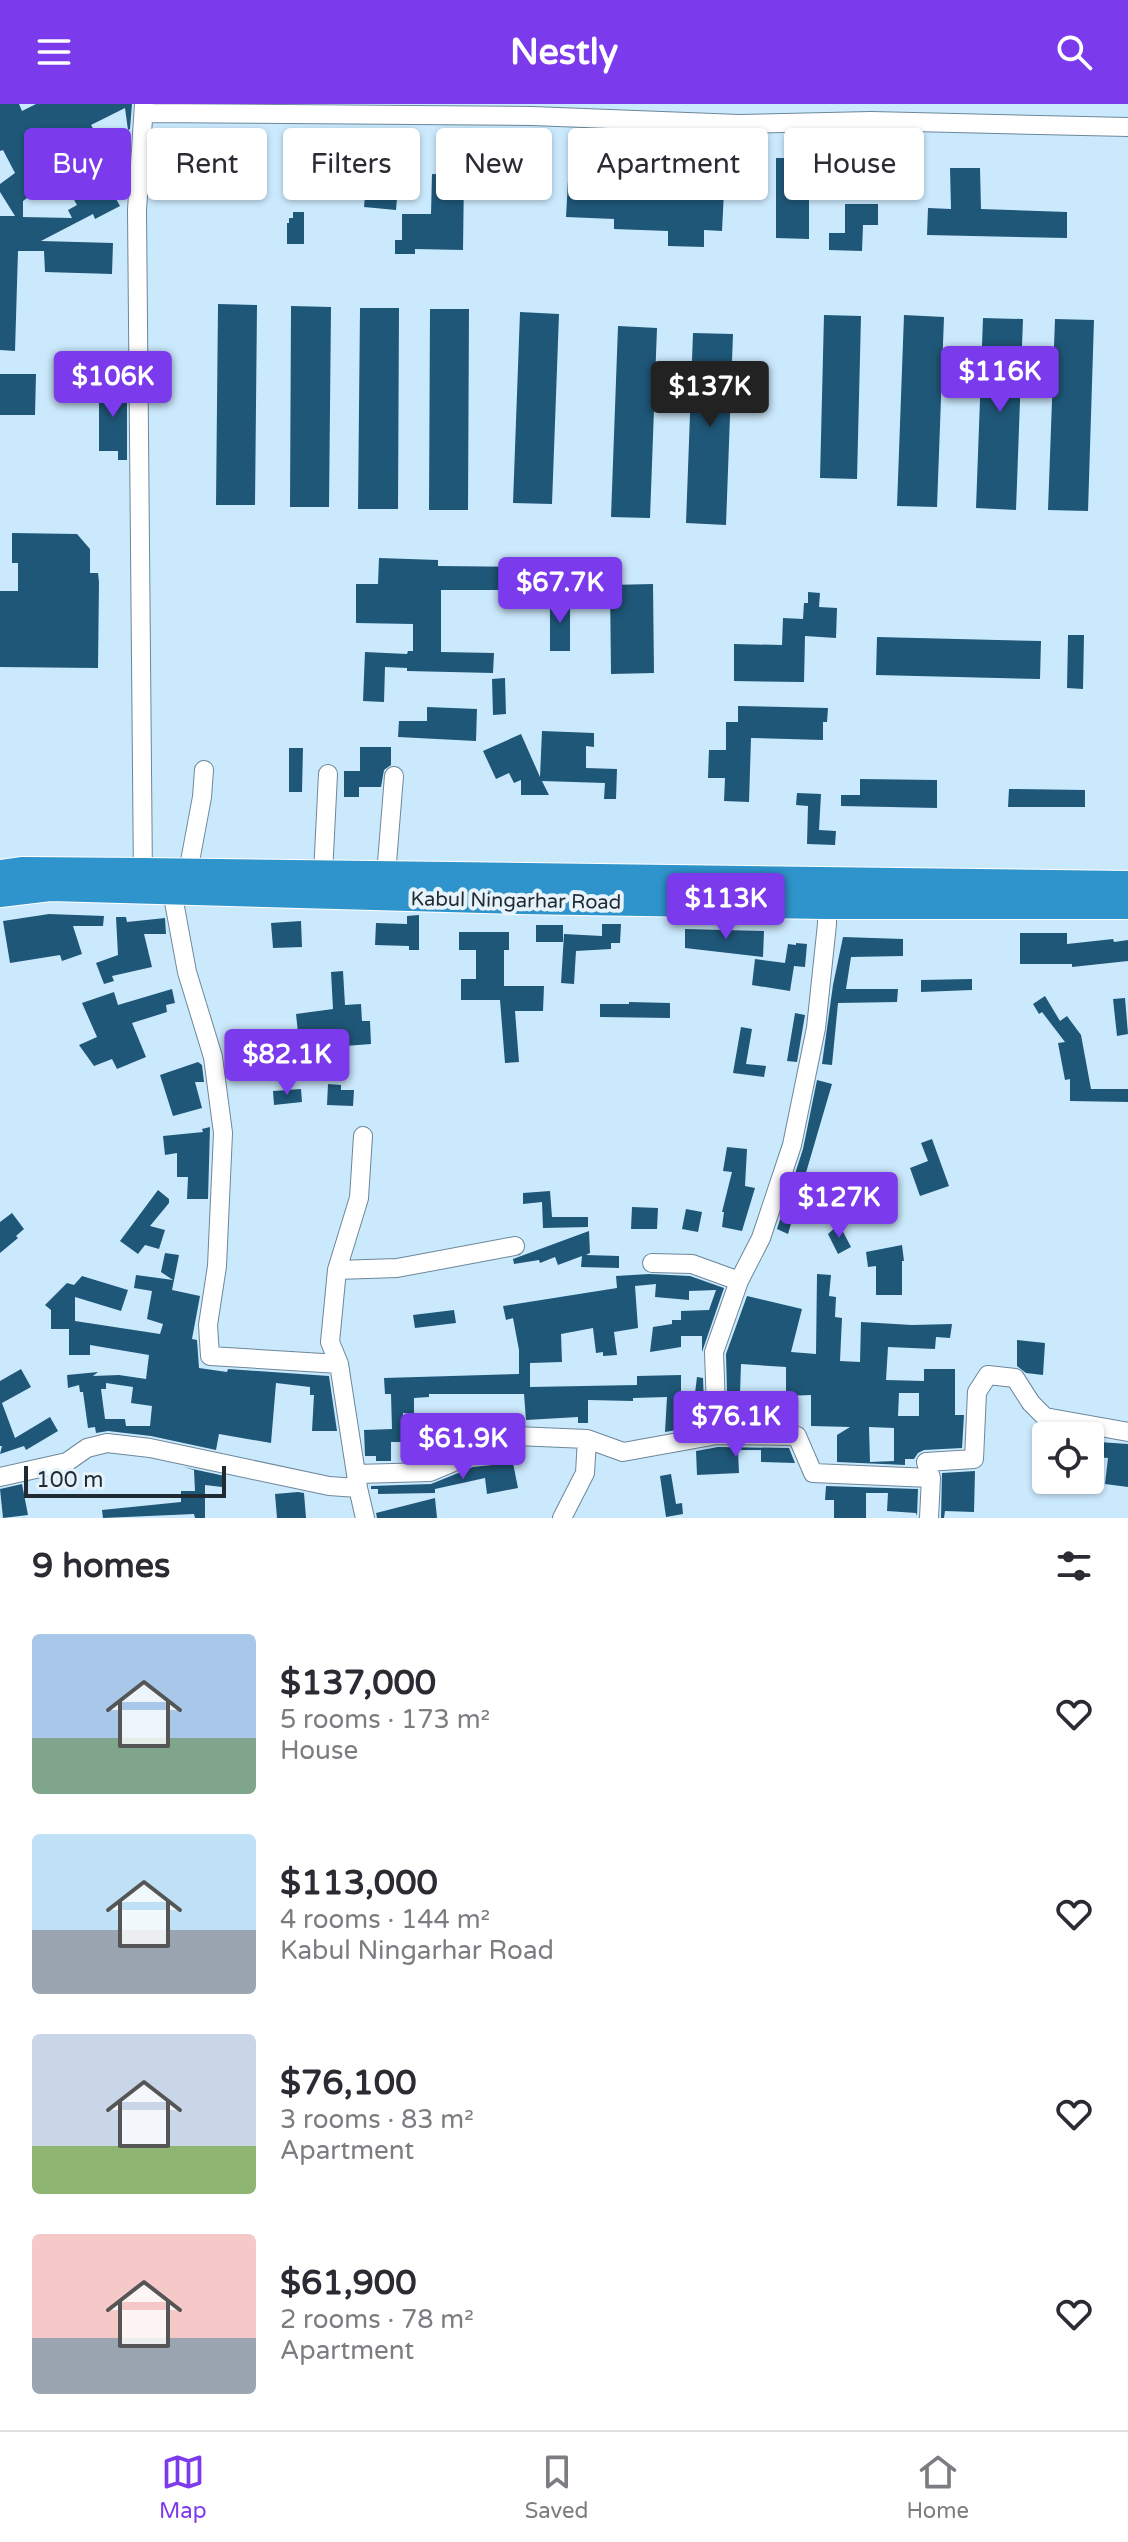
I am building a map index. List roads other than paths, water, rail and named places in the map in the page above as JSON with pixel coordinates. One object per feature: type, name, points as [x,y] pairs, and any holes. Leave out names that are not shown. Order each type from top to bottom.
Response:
[{"type":"highway","name":"Kabul Ningarhar Road","points":[[0,873],[23,870],[143,880],[518,901],[827,906],[1128,906]]},
{"type":"highway","name":"Kabul Ningarhar Road","points":[[180,881],[323,874],[1128,884]]},
{"type":"highway","name":"Kabul Ningarhar Road","points":[[0,894],[143,880]]},
{"type":"street","points":[[143,880],[137,210],[144,108],[532,116],[739,124],[871,121],[1128,127]]},
{"type":"street","points":[[204,770],[180,881],[187,972],[213,1057],[223,1133],[217,1266],[208,1325],[210,1356],[339,1364]]},
{"type":"street","points":[[323,874],[328,774]]},
{"type":"street","points":[[386,875],[394,776]]},
{"type":"street","points":[[717,1435],[714,1352],[739,1281],[761,1238],[792,1145],[816,1028],[827,906]]},
{"type":"street","points":[[363,1136],[359,1198],[337,1270],[330,1342],[339,1364],[365,1518]]},
{"type":"street","points":[[337,1270],[397,1268],[515,1246]]},
{"type":"street","points":[[652,1263],[692,1264],[739,1281]]},
{"type":"street","points":[[929,1518],[931,1478],[926,1462],[974,1459],[977,1392],[988,1375],[1015,1378],[1031,1403],[1045,1417],[1128,1432]]},
{"type":"street","points":[[0,1477],[67,1462],[87,1448],[107,1443],[150,1448],[329,1486],[430,1472],[516,1436],[587,1439],[623,1452],[717,1435],[797,1436],[813,1473],[931,1478]]},
{"type":"street","points":[[562,1518],[585,1473],[587,1439]]}]
